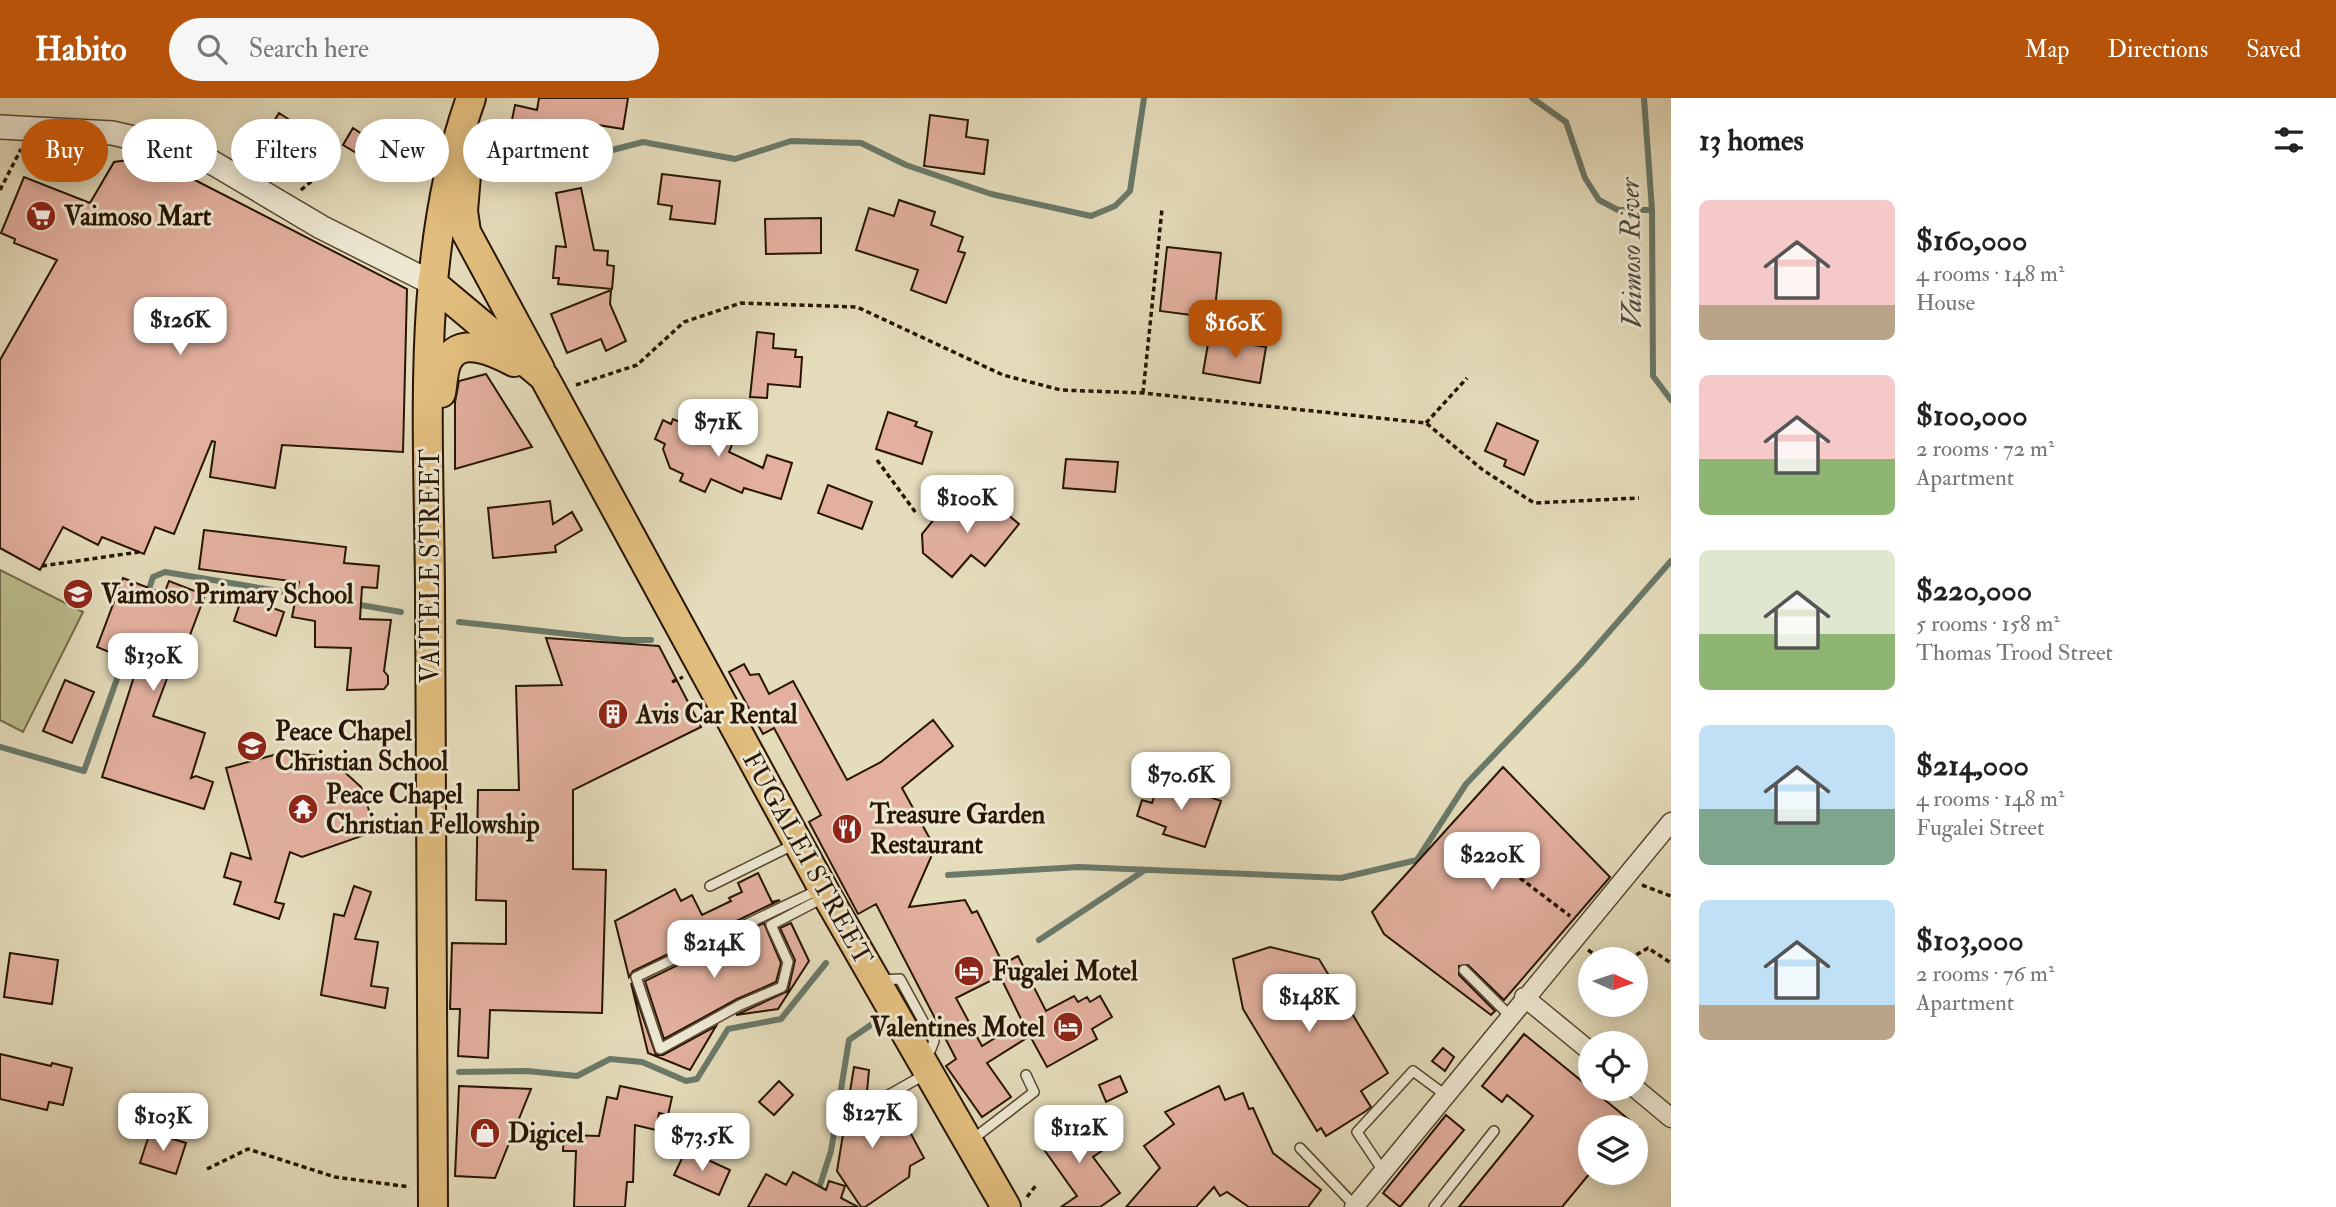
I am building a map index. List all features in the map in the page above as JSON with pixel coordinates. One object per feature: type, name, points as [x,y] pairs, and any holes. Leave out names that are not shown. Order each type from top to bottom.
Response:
[{"type":"main road","name":"VAITELE STREET","points":[[433,1198],[429,454],[432,283],[437,232],[455,143],[471,98]]},
{"type":"main road","points":[[479,98],[465,172],[463,211],[466,232],[547,386]]},
{"type":"main road","name":"FUGALEI STREET","points":[[432,283],[547,386],[679,621],[825,892],[1006,1207]]},
{"type":"main road","points":[[429,454],[448,359],[458,350],[488,349],[547,386]]},
{"type":"street","points":[[0,127],[21,128]]},
{"type":"street","points":[[108,133],[178,148],[208,160],[283,205],[432,283]]},
{"type":"street","points":[[1354,1206],[1671,822]]},
{"type":"street","points":[[1524,998],[1578,1042]]},
{"type":"street","points":[[1648,1099],[1671,1118]]},
{"type":"lane","points":[[710,886],[798,842]]},
{"type":"lane","points":[[825,892],[771,925],[788,962],[782,987],[740,1005],[660,1049],[636,977],[825,892]]},
{"type":"lane","points":[[1464,970],[1509,1015]]},
{"type":"lane","points":[[887,1096],[927,1069]]},
{"type":"lane","points":[[1383,1171],[1356,1132],[1413,1071],[1444,1094]]},
{"type":"lane","points":[[969,1142],[1034,1091],[1026,1075]]},
{"type":"lane","points":[[1434,1207],[1494,1131]]},
{"type":"lane","points":[[1300,1148],[1354,1206]]},
{"type":"path","points":[[0,190],[21,150]]},
{"type":"path","points":[[283,205],[310,182]]},
{"type":"path","points":[[1143,393],[1162,209]]},
{"type":"path","points":[[547,386],[637,365],[684,321],[741,303],[858,307],[1003,375],[1060,390],[1143,393],[1426,423],[1483,470],[1534,503],[1639,498]]},
{"type":"path","points":[[1426,423],[1466,378]]},
{"type":"path","points":[[877,460],[916,513]]},
{"type":"path","points":[[43,566],[139,552]]},
{"type":"path","points":[[1624,877],[1671,896]]},
{"type":"path","points":[[1520,878],[1583,926]]},
{"type":"path","points":[[1648,948],[1671,963]]},
{"type":"path","points":[[206,1169],[248,1149],[335,1177],[433,1198]]},
{"type":"green space","points":[[0,570],[83,612],[23,732],[0,720]]},
{"type":"building","points":[[539,98],[628,98],[623,129],[613,127],[613,119],[512,119],[515,105],[537,110]]},
{"type":"building","points":[[279,113],[288,119],[275,119]]},
{"type":"building","points":[[930,115],[968,120],[966,137],[988,140],[984,174],[924,166]]},
{"type":"building","points":[[353,128],[355,129],[355,152],[343,145]]},
{"type":"building","points":[[122,161],[122,182],[199,182],[407,289],[403,452],[282,445],[275,488],[210,477],[215,442],[212,441],[174,534],[155,527],[144,554],[102,537],[98,545],[63,527],[40,570],[0,548],[0,360],[57,260],[14,243],[15,239],[1,233],[22,182],[37,182],[90,203],[102,182],[108,182],[108,172],[114,162]]},
{"type":"building","points":[[662,174],[720,181],[715,224],[670,219],[672,206],[658,204]]},
{"type":"building","points":[[581,188],[594,250],[608,251],[607,265],[614,266],[612,289],[558,284],[559,278],[553,278],[556,246],[566,247],[556,193]]},
{"type":"building","points":[[899,200],[935,212],[931,225],[963,237],[958,251],[965,253],[946,303],[911,290],[918,270],[856,250],[869,208],[894,216]]},
{"type":"building","points":[[821,218],[821,253],[766,254],[765,219]]},
{"type":"building","points":[[1167,247],[1221,253],[1214,318],[1160,311]]},
{"type":"building","points":[[611,290],[610,304],[626,341],[606,351],[601,339],[567,353],[551,314]]},
{"type":"building","points":[[757,332],[774,334],[773,348],[796,350],[795,357],[802,357],[800,387],[768,384],[767,398],[750,397]]},
{"type":"building","points":[[1209,338],[1266,347],[1260,383],[1203,373]]},
{"type":"building","points":[[486,374],[532,447],[455,469],[455,402],[459,381]]},
{"type":"building","points":[[888,412],[917,422],[915,426],[932,432],[922,464],[876,449]]},
{"type":"building","points":[[707,416],[738,430],[729,452],[763,468],[767,455],[792,463],[781,499],[744,488],[742,493],[711,479],[705,492],[680,481],[683,474],[670,468],[663,449],[665,444],[655,439],[663,420],[671,424],[673,419],[700,431]]},
{"type":"building","points":[[1497,423],[1538,441],[1524,475],[1504,466],[1506,460],[1485,451]]},
{"type":"building","points":[[1066,459],[1118,462],[1115,492],[1063,488]]},
{"type":"building","points":[[828,485],[872,502],[862,529],[818,513]]},
{"type":"building","points":[[982,493],[1019,524],[985,566],[971,555],[952,577],[923,553],[922,534],[944,507],[960,520]]},
{"type":"building","points":[[550,501],[553,524],[572,512],[582,530],[555,546],[556,552],[493,558],[488,508]]},
{"type":"building","points":[[204,530],[346,547],[344,563],[379,566],[377,588],[362,587],[360,619],[391,620],[384,671],[388,676],[388,684],[384,689],[347,690],[351,648],[315,647],[315,621],[292,617],[299,582],[199,569]]},
{"type":"building","points":[[123,578],[164,594],[169,581],[205,595],[187,643],[181,641],[153,716],[205,733],[191,778],[196,776],[213,782],[204,809],[102,777],[138,664],[97,647]]},
{"type":"building","points":[[242,597],[284,612],[276,636],[234,621]]},
{"type":"building","points":[[546,638],[659,646],[701,727],[573,790],[573,869],[606,870],[602,1013],[490,1010],[488,1058],[458,1056],[460,1009],[450,1009],[452,943],[506,944],[506,901],[476,900],[478,790],[519,790],[516,686],[562,685]]},
{"type":"building","points":[[744,664],[750,675],[759,674],[769,694],[793,681],[847,780],[881,762],[933,720],[953,746],[902,788],[935,848],[909,907],[965,900],[972,913],[977,911],[1003,964],[1018,956],[1046,1011],[1074,996],[1078,1002],[1087,997],[1090,1002],[1100,996],[1112,1017],[1092,1029],[1097,1039],[1047,1067],[1030,1036],[987,1063],[1011,1097],[982,1117],[946,1066],[956,1059],[876,904],[858,914],[809,822],[821,815],[774,728],[763,734],[729,672]],"holes":[[[1000,976],[1022,1021],[982,1046],[956,998]]]},
{"type":"building","points":[[65,680],[94,692],[72,743],[43,731]]},
{"type":"building","name":"Peace Chapel Christian Fellowship","points":[[281,753],[327,756],[361,787],[376,831],[302,857],[290,852],[275,902],[284,904],[279,919],[234,904],[241,882],[224,877],[231,853],[251,859],[226,768]]},
{"type":"building","points":[[1503,767],[1610,877],[1504,1000],[1468,965],[1459,966],[1459,975],[1495,1011],[1491,1015],[1384,934],[1372,912]]},
{"type":"building","points":[[1160,778],[1221,801],[1205,847],[1163,834],[1166,827],[1137,816],[1142,800],[1152,803]]},
{"type":"building","points":[[758,873],[772,902],[780,900],[633,971],[629,977],[615,921],[675,889],[681,901],[692,895],[702,915],[731,901],[729,898],[742,892],[738,883]]},
{"type":"building","points":[[354,886],[371,892],[355,939],[378,942],[371,986],[388,988],[385,1008],[321,995],[334,914],[344,916]]},
{"type":"building","points":[[764,923],[781,963],[776,982],[737,999],[664,1039],[645,981]]},
{"type":"building","points":[[791,923],[809,961],[778,1009],[736,1015],[788,991],[795,960],[780,928]]},
{"type":"building","points":[[1270,947],[1319,959],[1388,1073],[1361,1091],[1371,1107],[1326,1136],[1321,1128],[1317,1131],[1243,1009],[1233,959]]},
{"type":"building","points":[[10,953],[58,960],[52,1004],[4,997]]},
{"type":"building","points":[[631,983],[656,1055],[663,1055],[716,1026],[690,1070],[648,1053]]},
{"type":"building","points":[[1524,1034],[1578,1078],[1578,1101],[1606,1101],[1623,1115],[1578,1115],[1578,1185],[1580,1185],[1562,1207],[1459,1207],[1533,1116],[1507,1095],[1502,1102],[1482,1086]]},
{"type":"building","points":[[1443,1048],[1454,1057],[1445,1071],[1432,1061]]},
{"type":"building","points":[[0,1054],[72,1068],[63,1105],[49,1102],[47,1110],[0,1099]]},
{"type":"building","points":[[854,1067],[869,1070],[863,1134],[910,1132],[924,1158],[910,1166],[909,1177],[865,1207],[861,1207],[837,1171]]},
{"type":"building","points":[[1120,1076],[1127,1092],[1106,1102],[1099,1085]]},
{"type":"building","points":[[779,1081],[793,1095],[774,1115],[759,1102]]},
{"type":"building","name":"Digicel","points":[[459,1086],[531,1089],[495,1178],[455,1176]]},
{"type":"building","points":[[620,1086],[672,1097],[668,1115],[659,1113],[656,1130],[635,1125],[633,1182],[627,1182],[625,1207],[574,1207],[576,1151],[563,1151],[564,1135],[599,1136],[607,1097],[617,1099]]},
{"type":"building","points":[[1219,1086],[1225,1100],[1243,1093],[1249,1109],[1253,1108],[1273,1153],[1321,1190],[1308,1207],[1249,1207],[1227,1192],[1220,1196],[1214,1187],[1196,1207],[1126,1207],[1160,1168],[1144,1146],[1174,1124],[1165,1112]]},
{"type":"building","points":[[1446,1115],[1464,1130],[1400,1207],[1383,1193]]},
{"type":"building","points":[[1072,1117],[1088,1139],[1093,1135],[1103,1150],[1093,1157],[1120,1193],[1100,1207],[1061,1207],[1077,1196],[1038,1141]]},
{"type":"building","points":[[150,1132],[186,1143],[176,1174],[140,1163]]},
{"type":"building","points":[[686,1150],[730,1170],[719,1195],[674,1175]]},
{"type":"building","points":[[793,1172],[826,1190],[829,1181],[845,1186],[841,1198],[858,1207],[748,1207],[766,1174],[786,1185]]},
{"type":"waterway","points":[[613,150],[643,142],[735,159],[791,141],[861,143],[906,165],[991,194],[1091,216],[1115,206],[1130,191],[1144,98]]},
{"type":"waterway","points":[[1532,98],[1566,122],[1585,178],[1599,200],[1618,210],[1652,210]]},
{"type":"waterway","name":"Vaimoso River","points":[[1644,98],[1652,210],[1653,376],[1671,400]]},
{"type":"waterway","points":[[948,875],[1079,867],[1341,878],[1417,860],[1466,784],[1581,664],[1671,561]]},
{"type":"waterway","points":[[147,595],[153,577],[165,572],[302,595]]},
{"type":"waterway","points":[[355,604],[401,612]]},
{"type":"waterway","points":[[459,622],[623,640],[651,640]]},
{"type":"waterway","points":[[0,747],[84,771],[127,651]]},
{"type":"waterway","points":[[1039,940],[1145,870]]},
{"type":"waterway","points":[[459,1072],[527,1071],[577,1076],[610,1059],[642,1062],[686,1081],[697,1079],[728,1029],[781,1019],[826,963]]},
{"type":"waterway","points":[[813,1207],[831,1151],[849,1040],[878,1020]]},
{"type":"place","name":"Vaimoso Mart","points":[[41,216]]},
{"type":"place","name":"Vaimoso Primary School","points":[[78,594]]},
{"type":"place","name":"Avis Car Rental","points":[[613,714]]},
{"type":"place","name":"Peace Chapel Christian School","points":[[252,746]]},
{"type":"place","name":"Peace Chapel Christian Fellowship","points":[[303,809]]},
{"type":"place","name":"Treasure Garden Restaurant","points":[[847,829]]},
{"type":"place","name":"Fugalei Motel","points":[[969,971]]},
{"type":"place","name":"Valentines Motel","points":[[1068,1027]]},
{"type":"place","name":"Digicel","points":[[485,1133]]}]
